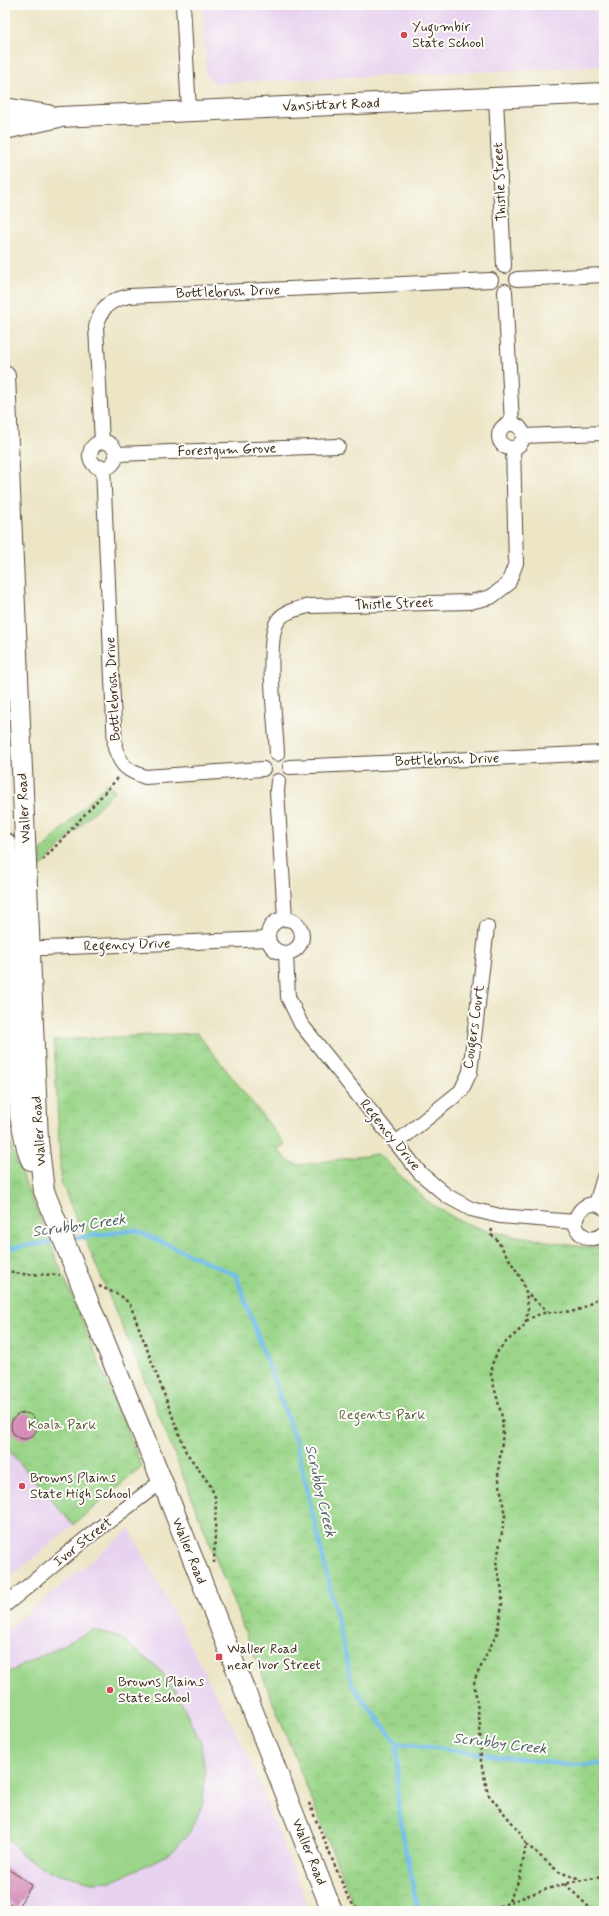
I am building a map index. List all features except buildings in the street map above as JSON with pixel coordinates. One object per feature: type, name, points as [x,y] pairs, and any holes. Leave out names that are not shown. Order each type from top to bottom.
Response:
[{"type":"street","points":[[183,5],[189,111]]},
{"type":"street","name":"Vansittart Road","points":[[5,129],[59,117],[604,93]]},
{"type":"street","name":"Thistle Street","points":[[496,98],[504,266]]},
{"type":"street","name":"Vansittart Road","points":[[5,108],[59,117]]},
{"type":"street","points":[[500,266],[512,268],[517,279],[512,289],[505,292],[494,287],[491,280],[493,272],[500,266]]},
{"type":"street","points":[[517,279],[604,275]]},
{"type":"street","name":"Bottlebrush Drive","points":[[102,442],[96,327],[100,315],[108,304],[116,299],[129,296],[491,280]]},
{"type":"street","points":[[505,292],[512,424]]},
{"type":"street","name":"Waller Road","points":[[5,376],[13,759],[20,949],[20,1116],[27,1148],[162,1482],[332,1911]]},
{"type":"street","points":[[512,424],[520,428],[523,436],[521,444],[513,448],[503,446],[499,437],[502,428],[512,424]]},
{"type":"street","points":[[523,436],[604,433]]},
{"type":"street","points":[[102,442],[110,444],[116,454],[114,462],[103,468],[95,465],[91,458],[92,449],[102,442]]},
{"type":"street","name":"Forestgum Grove","points":[[116,454],[338,446]]},
{"type":"street","name":"Thistle Street","points":[[277,754],[271,647],[277,622],[289,611],[309,606],[470,602],[491,597],[508,584],[516,563],[513,448]]},
{"type":"street","name":"Bottlebrush Drive","points":[[103,468],[115,748],[120,763],[127,769]]},
{"type":"street","name":"Bottlebrush Drive","points":[[290,767],[604,753]]},
{"type":"street","points":[[277,754],[286,758],[290,767],[287,776],[278,781],[268,778],[263,769],[267,758],[277,754]]},
{"type":"street","points":[[127,769],[145,776],[263,769]]},
{"type":"street","points":[[278,781],[285,918]]},
{"type":"street","name":"Waller Road","points":[[5,843],[20,949]]},
{"type":"street","points":[[285,918],[297,923],[301,929],[302,935],[298,948],[286,954],[274,950],[268,940],[268,932],[271,925],[277,920],[285,918]]},
{"type":"street","name":"Cougers Court","points":[[396,1143],[461,1091],[470,1072],[487,927]]},
{"type":"street","name":"Regency Drive","points":[[20,949],[268,940]]},
{"type":"street","name":"Regency Drive","points":[[286,954],[288,997],[301,1024],[420,1173],[448,1196],[471,1208],[500,1216],[575,1222]]},
{"type":"street","points":[[604,1177],[600,1206],[585,1205],[578,1212],[575,1222],[579,1232],[588,1238],[594,1239],[604,1234]]},
{"type":"street","name":"Ivor Street","points":[[5,1604],[88,1537],[162,1482]]},
{"type":"path","points":[[37,866],[127,769]]},
{"type":"path","points":[[492,1229],[491,1235],[495,1237],[521,1278],[526,1292],[528,1310],[523,1327],[504,1342],[493,1362],[491,1375],[502,1417],[503,1433],[498,1473],[504,1516],[496,1565],[502,1590],[502,1606],[497,1633],[474,1681],[480,1724],[481,1762],[488,1794],[519,1831],[526,1844],[560,1872],[581,1879]]},
{"type":"path","points":[[526,1292],[548,1311]]},
{"type":"path","points":[[526,1321],[536,1315],[548,1311],[575,1311],[604,1294]]},
{"type":"path","points":[[509,1901],[520,1878],[526,1844]]},
{"type":"path","points":[[489,1910],[509,1901],[581,1879],[604,1877]]},
{"type":"path","points":[[565,1884],[593,1911]]},
{"type":"shaded area","name":"Yugumbir State School","points":[[203,5],[604,5],[604,66],[217,83],[210,80],[206,74]]},
{"type":"shaded area","name":"Browns Plains State High School","points":[[5,1446],[73,1525],[5,1582]]},
{"type":"shaded area","name":"Browns Plains State School","points":[[130,1529],[244,1748],[310,1911],[5,1911],[5,1632]]},
{"type":"green space","points":[[107,783],[115,790],[41,867],[41,851]]},
{"type":"green space","name":"Regents Park","points":[[197,1033],[285,1144],[277,1150],[290,1162],[300,1165],[378,1154],[427,1201],[456,1219],[487,1231],[584,1247],[604,1247],[604,1911],[356,1911],[148,1388],[61,1182],[54,1040]]},
{"type":"green space","name":"Koala Park","points":[[5,1118],[13,1153],[142,1467],[73,1525],[5,1446],[5,1395],[7,1391],[5,1383]]},
{"type":"green space","points":[[93,1630],[121,1638],[161,1671],[176,1691],[201,1743],[205,1773],[203,1803],[189,1833],[171,1853],[113,1881],[92,1882],[49,1871],[25,1858],[5,1834],[5,1674]]},
{"type":"waterway","name":"Scrubby Creek","points":[[68,1239],[135,1230],[236,1275],[296,1442],[353,1687],[397,1743],[568,1765],[604,1764]]},
{"type":"waterway","name":"Scrubby Creek","points":[[5,1238],[11,1248],[59,1241]]},
{"type":"waterway","points":[[397,1743],[398,1803],[406,1853],[418,1911]]},
{"type":"place","name":"Yugumbir State School","points":[[404,35]]},
{"type":"place","name":"Browns Plains State High School","points":[[22,1486]]},
{"type":"place","name":"Waller Road near Ivor Street","points":[[219,1657]]},
{"type":"place","name":"Browns Plains State School","points":[[110,1690]]}]
